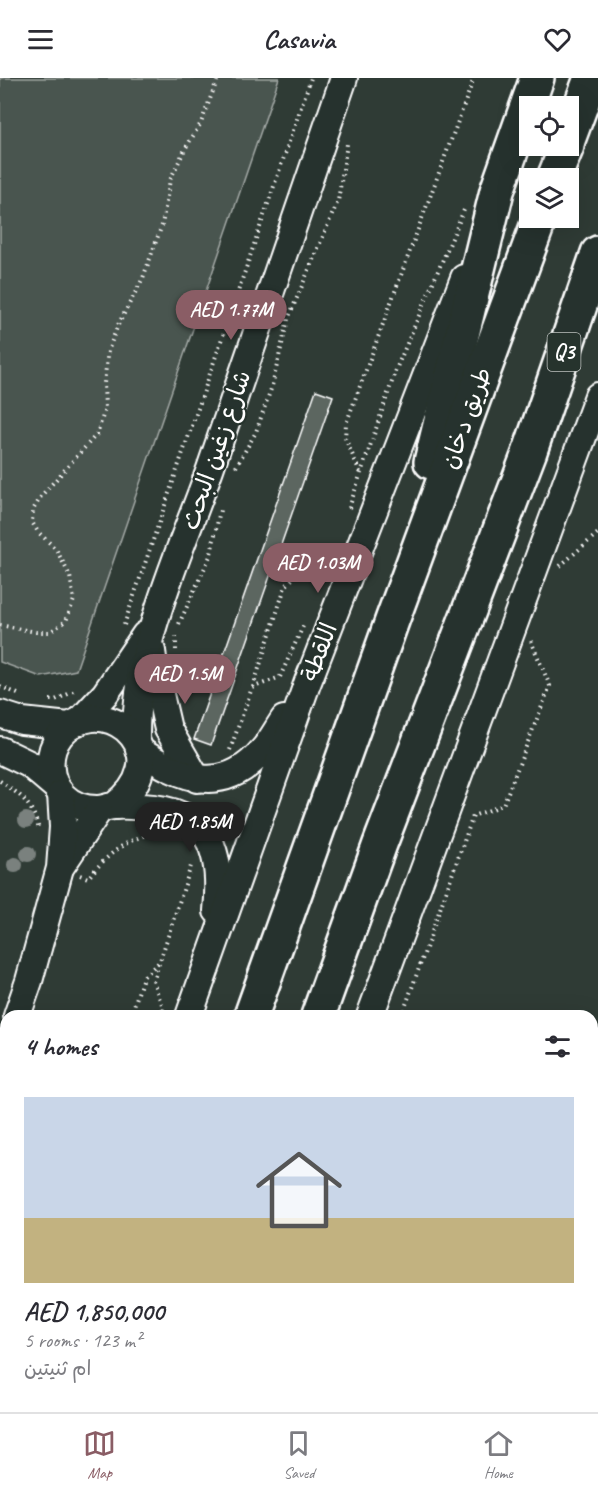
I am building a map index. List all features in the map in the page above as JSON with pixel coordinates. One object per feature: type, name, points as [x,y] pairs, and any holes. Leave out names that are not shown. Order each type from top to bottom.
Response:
[{"type":"main road","points":[[253,1010],[393,618],[482,195],[537,78]]},
{"type":"main road","points":[[579,110],[591,78]]},
{"type":"main road","name":"طريق دخان","points":[[393,618],[536,228]]},
{"type":"main road","name":"Q3","points":[[530,451],[598,253]]},
{"type":"main road","points":[[320,1010],[380,844],[530,451],[598,305]]},
{"type":"street","name":"شارع زغين البحث","points":[[137,745],[135,708],[153,627],[344,78]]},
{"type":"street","name":"اللقطة","points":[[191,1010],[214,940],[482,195]]},
{"type":"street","points":[[372,1010],[598,396]]},
{"type":"street","name":"شارع زغين البحث","points":[[75,723],[105,694],[153,627]]},
{"type":"street","points":[[153,627],[155,673],[168,729],[209,778]]},
{"type":"street","points":[[0,714],[30,722],[75,723],[96,718],[111,720],[124,728],[137,745],[163,766],[209,778],[249,764],[264,749],[307,684]]},
{"type":"street","points":[[19,1010],[60,868],[63,827],[58,790],[50,771],[51,754],[57,738],[75,723]]},
{"type":"street","points":[[60,868],[106,808],[127,796],[137,783],[141,767],[137,745]]},
{"type":"street","points":[[0,750],[28,764],[72,803],[85,808],[167,808],[194,821],[203,831],[213,850],[218,868],[219,890],[214,940]]},
{"type":"path","points":[[0,625],[36,632],[50,632],[66,621],[74,600],[70,576],[56,549],[38,532],[32,522],[33,510],[42,495],[97,434],[105,409],[104,383],[108,351],[118,325],[143,278],[162,225],[170,180],[201,123],[218,78]]},
{"type":"path","points":[[123,628],[311,78]]},
{"type":"path","points":[[361,473],[345,438],[346,424],[474,78]]},
{"type":"path","points":[[232,477],[256,432],[272,386],[288,319],[338,201],[347,143]]},
{"type":"path","points":[[345,518],[397,367],[441,267],[482,195]]},
{"type":"path","points":[[176,651],[176,631],[211,554],[222,502]]},
{"type":"path","points":[[559,567],[598,533]]},
{"type":"path","points":[[209,778],[252,688],[285,587],[296,575],[334,552],[331,560]]},
{"type":"path","points":[[252,688],[280,676],[307,617]]},
{"type":"path","points":[[404,1010],[473,816],[503,806],[550,686],[531,642],[534,631]]},
{"type":"path","points":[[0,686],[30,699]]},
{"type":"path","points":[[46,699],[55,700],[85,686]]},
{"type":"path","points":[[163,1010],[153,982],[203,831]]},
{"type":"path","points":[[133,1010],[143,977],[160,962]]},
{"type":"shaded area","points":[[0,78],[279,78],[76,670],[41,677],[0,662]]},
{"type":"building","points":[[316,390],[333,396],[211,745],[194,739]]}]
